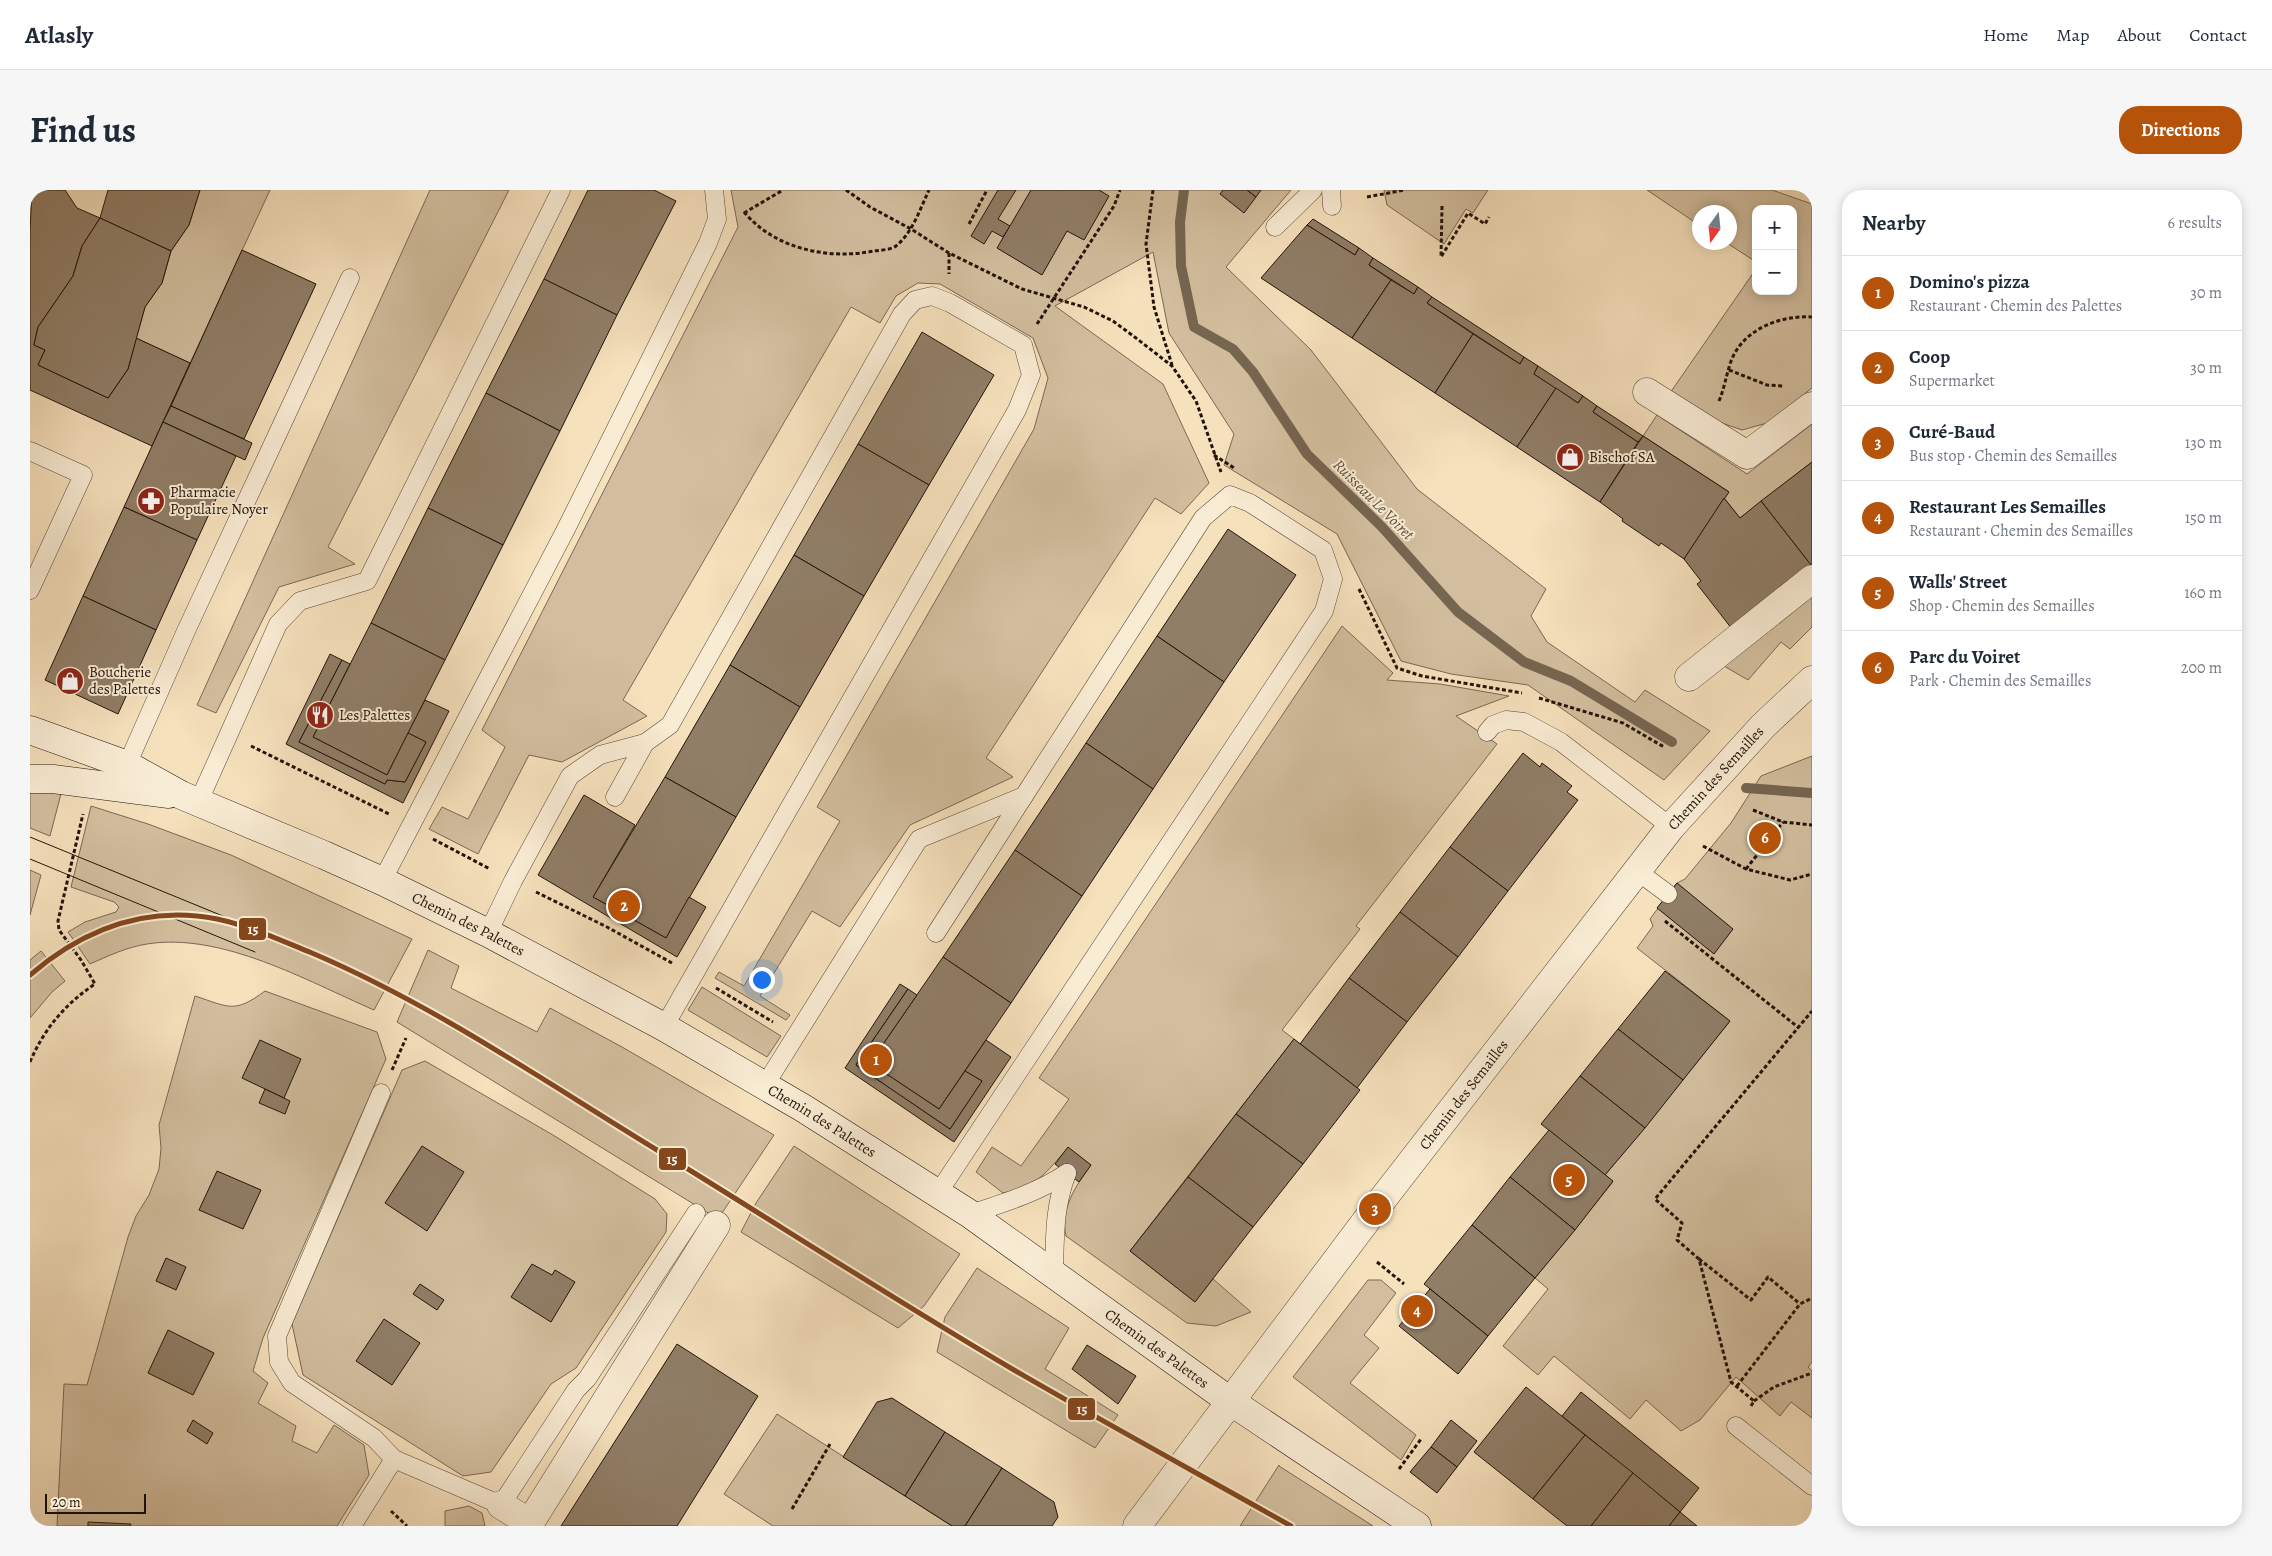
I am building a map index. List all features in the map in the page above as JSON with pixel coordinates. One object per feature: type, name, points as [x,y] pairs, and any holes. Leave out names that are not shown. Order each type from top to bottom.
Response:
[{"type":"street","points":[[1647,392],[1747,455],[1812,406]]},
{"type":"street","points":[[1689,677],[1812,579]]},
{"type":"street","name":"Chemin des Semailles","points":[[1137,1526],[1381,1201],[1671,827],[1763,726],[1812,680]]},
{"type":"street","name":"Chemin des Palettes","points":[[30,730],[126,765],[189,799],[382,881],[664,1026],[765,1085],[970,1214],[1230,1401],[1417,1526]]},
{"type":"street","name":"Chemin des Palettes","points":[[30,779],[53,779],[189,799]]},
{"type":"street","points":[[501,1505],[529,1525],[706,1219]]},
{"type":"lane","points":[[189,799],[278,624],[300,601],[367,582],[561,190]]},
{"type":"lane","points":[[382,881],[566,529],[708,243],[717,219],[714,190]]},
{"type":"lane","points":[[1275,227],[1312,190]]},
{"type":"lane","points":[[126,765],[350,278]]},
{"type":"lane","points":[[488,934],[513,881],[570,776],[600,755],[645,743],[670,725],[902,314],[915,300],[932,296],[950,303],[1023,345],[1031,375],[1017,410],[664,1026]]},
{"type":"lane","points":[[30,450],[83,475],[30,590]]},
{"type":"lane","points":[[936,933],[1203,518],[1230,495],[1250,503],[1323,550],[1333,579],[1324,611],[938,1194]]},
{"type":"lane","points":[[1487,732],[1493,725],[1506,720],[1524,722],[1561,742],[1671,827]]},
{"type":"lane","points":[[615,797],[645,743]]},
{"type":"lane","points":[[765,1085],[919,839],[1024,796]]},
{"type":"lane","points":[[1637,871],[1668,894]]},
{"type":"lane","points":[[381,1093],[277,1336],[279,1362],[292,1383],[374,1438],[394,1459],[501,1505],[576,1390],[587,1379],[706,1219]]},
{"type":"lane","points":[[970,1214],[1015,1200],[1050,1184],[1067,1173],[1060,1191],[1054,1224],[1054,1273]]},
{"type":"lane","points":[[1736,1426],[1812,1486]]},
{"type":"lane","points":[[352,1526],[394,1459]]},
{"type":"path","points":[[717,219],[744,213],[783,190]]},
{"type":"path","points":[[846,190],[870,207],[949,252],[1022,289],[1056,297],[1113,321],[1172,366],[1196,400],[1214,455],[1230,495]]},
{"type":"path","points":[[742,207],[744,213],[770,237],[810,250],[851,256],[895,247],[911,229],[929,190]]},
{"type":"path","points":[[969,224],[987,190]]},
{"type":"path","points":[[1023,345],[1114,206],[1120,190]]},
{"type":"path","points":[[1153,190],[1146,244],[1154,307],[1172,366]]},
{"type":"path","points":[[1367,197],[1405,190]]},
{"type":"path","points":[[1442,206],[1441,257],[1468,213],[1485,224],[1489,216]]},
{"type":"path","points":[[1701,426],[1716,408],[1730,363],[1742,344],[1760,328],[1781,319],[1812,317]]},
{"type":"path","points":[[1729,370],[1767,385],[1788,386]]},
{"type":"path","points":[[1214,455],[1238,471]]},
{"type":"path","points":[[1357,585],[1397,668],[1422,676],[1528,694]]},
{"type":"path","points":[[1544,706],[1537,699],[1623,723],[1664,747]]},
{"type":"path","points":[[30,1062],[46,1030],[77,996],[95,984],[82,960],[59,930],[58,921],[90,784]]},
{"type":"path","points":[[1753,810],[1783,822],[1812,825]]},
{"type":"path","points":[[1746,869],[1783,822]]},
{"type":"path","points":[[1703,846],[1746,869],[1790,880],[1812,874]]},
{"type":"path","points":[[1663,919],[1799,1028]]},
{"type":"path","points":[[1800,1304],[1768,1277],[1751,1300],[1677,1240],[1682,1222],[1654,1199],[1812,1011]]},
{"type":"path","points":[[381,1093],[406,1038]]},
{"type":"path","points":[[1699,1258],[1731,1382],[1754,1401]]},
{"type":"path","points":[[1377,1262],[1404,1284]]},
{"type":"path","points":[[1737,1386],[1800,1304],[1812,1298]]},
{"type":"path","points":[[1736,1426],[1754,1401],[1774,1387],[1812,1373]]},
{"type":"path","points":[[1399,1469],[1421,1439]]},
{"type":"path","points":[[792,1508],[830,1444]]},
{"type":"shaded area","points":[[200,190],[270,190],[190,363],[136,338],[145,307],[162,283],[171,251],[189,225]]},
{"type":"shaded area","points":[[430,190],[509,190],[328,547],[355,564],[279,587],[216,713],[197,705]]},
{"type":"shaded area","points":[[731,190],[1291,190],[1226,267],[1311,350],[1417,489],[1546,589],[1531,616],[1547,642],[1635,702],[1645,690],[1710,731],[1664,780],[1528,685],[1451,674],[1401,661],[1337,534],[1224,465],[1234,434],[1169,333],[1153,252],[1055,306],[1163,384],[1209,483],[1181,514],[1155,498],[986,758],[1013,777],[910,825],[840,927],[812,911],[760,996],[790,1015],[786,1020],[715,978],[719,972],[744,986],[840,821],[817,807],[1034,429],[1048,378],[1033,338],[940,284],[918,283],[896,296],[880,323],[851,307],[623,700],[647,716],[562,762],[529,755],[478,854],[429,829],[442,807],[468,819],[505,747],[482,730],[738,227]]},
{"type":"shaded area","points":[[1384,190],[1488,190],[1473,213],[1466,209],[1444,244],[1387,205]]},
{"type":"shaded area","points":[[1647,190],[1772,190],[1812,204],[1812,388],[1767,423],[1742,430],[1716,421],[1670,393],[1752,275],[1752,295],[1797,295],[1797,205],[1752,205],[1752,259],[1737,250],[1737,205],[1692,205],[1692,220]]},
{"type":"shaded area","points":[[1657,415],[1747,474],[1812,424],[1812,462],[1740,518],[1724,498],[1728,491],[1643,436]]},
{"type":"shaded area","points":[[1812,592],[1812,627],[1790,649],[1781,642],[1748,680],[1724,666]]},
{"type":"shaded area","points":[[1342,626],[1393,673],[1387,680],[1440,684],[1509,696],[1456,716],[1497,744],[1356,926],[1360,929],[1282,1030],[1294,1039],[1130,1251],[1195,1302],[1213,1279],[1251,1312],[1216,1326],[1187,1323],[1066,1236],[1065,1217],[1067,1207],[1074,1190],[1091,1165],[1068,1148],[1040,1177],[1025,1187],[1015,1190],[1003,1193],[976,1172],[992,1147],[1021,1166],[1069,1099],[1039,1078]]},
{"type":"shaded area","points":[[1812,756],[1812,1362],[1808,1367],[1812,1371],[1812,1418],[1791,1402],[1780,1416],[1736,1377],[1700,1420],[1681,1431],[1646,1400],[1630,1419],[1554,1356],[1538,1375],[1503,1346],[1548,1289],[1535,1278],[1613,1182],[1605,1175],[1730,1021],[1637,948],[1653,926],[1650,919],[1677,883],[1685,879],[1731,823],[1761,776]]},
{"type":"shaded area","points":[[30,790],[62,790],[50,836],[30,828]]},
{"type":"shaded area","points":[[91,806],[148,824],[231,855],[412,939],[374,1010],[293,973],[234,952],[205,945],[176,942],[140,945],[90,964],[68,932],[85,922],[116,912],[119,907],[114,902],[71,887]]},
{"type":"shaded area","points":[[30,870],[41,875],[30,915]]},
{"type":"shaded area","points":[[428,950],[459,966],[451,988],[537,1032],[550,1008],[622,1047],[774,1135],[718,1219],[397,1022]]},
{"type":"shaded area","points":[[41,951],[65,981],[52,992],[30,1018],[30,960]]},
{"type":"shaded area","points":[[702,987],[781,1036],[767,1057],[688,1010]]},
{"type":"shaded area","points":[[265,991],[377,1032],[386,1059],[263,1338],[253,1371],[268,1383],[258,1403],[296,1426],[292,1441],[317,1453],[334,1425],[364,1445],[369,1475],[337,1526],[57,1526],[64,1384],[87,1385],[128,1237],[136,1216],[149,1195],[159,1169],[161,1148],[159,1125],[195,996],[224,1005],[238,1006]]},
{"type":"shaded area","points":[[425,1061],[553,1135],[655,1199],[667,1214],[666,1232],[576,1368],[551,1384],[491,1472],[463,1476],[303,1375],[292,1324],[402,1070]]},
{"type":"shaded area","points":[[794,1146],[960,1254],[924,1306],[898,1328],[741,1232],[756,1203]]},
{"type":"shaded area","points":[[977,1268],[1069,1328],[1045,1369],[1118,1415],[1095,1448],[937,1352],[945,1317]]},
{"type":"shaded area","points":[[1368,1280],[1381,1280],[1396,1293],[1364,1335],[1379,1348],[1350,1383],[1416,1435],[1401,1460],[1293,1377]]},
{"type":"shaded area","points":[[777,1414],[952,1526],[773,1526],[724,1494]]},
{"type":"shaded area","points":[[1279,1466],[1373,1526],[1240,1526]]},
{"type":"shaded area","points":[[469,1506],[482,1513],[485,1526],[445,1526],[445,1511]]},
{"type":"building","points":[[32,190],[65,190],[77,208],[100,218],[82,246],[73,276],[38,327],[34,345],[45,350],[38,365],[108,398],[128,369],[136,338],[190,363],[152,446],[30,390],[30,231]]},
{"type":"building","points":[[108,190],[200,190],[189,225],[171,251],[100,218]]},
{"type":"building","points":[[588,190],[654,190],[676,201],[617,315],[544,279]]},
{"type":"building","points":[[998,190],[1016,190],[998,219],[1010,226],[1003,237],[992,231],[984,244],[971,236]]},
{"type":"building","points":[[1031,190],[1099,190],[1109,196],[1084,240],[1067,231],[1042,275],[997,248]]},
{"type":"building","points":[[1223,190],[1247,190],[1256,197],[1244,213],[1220,194]]},
{"type":"building","points":[[1247,190],[1261,190],[1256,197]]},
{"type":"building","points":[[100,218],[171,251],[162,283],[145,307],[128,369],[108,398],[38,365],[45,350],[34,345],[38,327],[73,276],[82,246]]},
{"type":"building","points":[[1313,219],[1359,248],[1355,255],[1307,225]]},
{"type":"building","points":[[1307,225],[1355,255],[1359,248],[1373,258],[1369,265],[1391,280],[1352,338],[1261,278]]},
{"type":"building","points":[[242,250],[316,284],[244,439],[171,406]]},
{"type":"building","points":[[1373,258],[1418,287],[1414,294],[1369,265]]},
{"type":"building","points":[[544,279],[617,315],[560,431],[486,393]]},
{"type":"building","points":[[1391,280],[1414,294],[1418,287],[1432,297],[1427,303],[1473,334],[1435,393],[1352,338]]},
{"type":"building","points":[[1432,297],[1524,357],[1520,364],[1427,303]]},
{"type":"building","points":[[922,332],[994,375],[929,485],[858,444]]},
{"type":"building","points":[[1473,334],[1520,364],[1524,357],[1538,366],[1534,374],[1556,388],[1517,447],[1435,393]]},
{"type":"building","points":[[1538,366],[1583,396],[1578,403],[1534,374]]},
{"type":"building","points":[[1556,388],[1578,403],[1583,396],[1597,406],[1593,412],[1638,442],[1600,502],[1517,447]]},
{"type":"building","points":[[486,393],[560,431],[503,545],[428,508]]},
{"type":"building","points":[[171,406],[252,443],[245,460],[163,422]]},
{"type":"building","points":[[1597,406],[1643,436],[1638,442],[1593,412]]},
{"type":"building","points":[[163,422],[236,456],[197,540],[124,507]]},
{"type":"building","points":[[1643,436],[1729,492],[1684,559],[1661,543],[1659,546],[1622,521],[1623,519],[1600,502]]},
{"type":"building","points":[[858,444],[929,485],[864,596],[794,555]]},
{"type":"building","points":[[1812,462],[1812,565],[1811,565],[1761,501]]},
{"type":"building","points":[[1724,498],[1740,518],[1761,501],[1811,565],[1732,629],[1697,584],[1701,581],[1684,559]]},
{"type":"building","points":[[124,507],[197,540],[156,630],[83,596]]},
{"type":"building","points":[[428,508],[503,545],[445,660],[371,623]]},
{"type":"building","points":[[1228,529],[1296,575],[1224,682],[1157,636]]},
{"type":"building","points":[[794,555],[864,596],[800,707],[730,665]]},
{"type":"building","points":[[83,596],[156,630],[118,714],[45,680]]},
{"type":"building","points":[[371,623],[445,660],[387,775],[313,737]]},
{"type":"building","points":[[1157,636],[1224,682],[1153,789],[1086,743]]},
{"type":"building","points":[[330,654],[342,660],[299,742],[385,784],[387,780],[405,782],[426,742],[408,733],[425,700],[449,711],[403,803],[286,744]]},
{"type":"building","points":[[342,660],[350,664],[313,737],[387,775],[408,733],[426,742],[405,782],[387,780],[385,784],[299,742]]},
{"type":"building","points":[[730,665],[800,707],[736,817],[665,777]]},
{"type":"building","points":[[1086,743],[1153,789],[1082,896],[1015,850]]},
{"type":"building","points":[[1523,753],[1540,767],[1542,763],[1572,786],[1567,792],[1578,800],[1508,891],[1450,847]]},
{"type":"building","points":[[665,777],[736,817],[666,938],[593,897]]},
{"type":"building","points":[[584,795],[635,825],[593,897],[666,938],[689,897],[706,907],[677,957],[538,875]]},
{"type":"building","points":[[1450,847],[1508,891],[1458,957],[1400,912]]},
{"type":"building","points":[[1015,850],[1082,896],[1011,1003],[943,957]]},
{"type":"building","points":[[1677,883],[1733,929],[1714,954],[1657,908]]},
{"type":"building","points":[[1400,912],[1458,957],[1407,1022],[1349,978]]},
{"type":"building","points":[[943,957],[1011,1003],[939,1109],[870,1063]]},
{"type":"building","points":[[1665,971],[1730,1021],[1683,1080],[1618,1029]]},
{"type":"building","points":[[1349,978],[1407,1022],[1357,1088],[1300,1044]]},
{"type":"building","points":[[900,984],[908,989],[856,1065],[950,1129],[982,1081],[965,1071],[986,1040],[1011,1057],[954,1142],[845,1068]]},
{"type":"building","points":[[908,989],[917,995],[870,1063],[939,1109],[965,1071],[982,1081],[950,1129],[856,1065]]},
{"type":"building","points":[[1618,1029],[1683,1080],[1645,1128],[1580,1076]]},
{"type":"building","points":[[1294,1039],[1360,1090],[1303,1164],[1236,1114]]},
{"type":"building","points":[[260,1040],[301,1059],[284,1098],[242,1078]]},
{"type":"building","points":[[1580,1076],[1645,1128],[1605,1175],[1541,1124]]},
{"type":"building","points":[[265,1089],[290,1101],[285,1114],[259,1103]]},
{"type":"building","points":[[1236,1114],[1303,1164],[1253,1227],[1188,1177]]},
{"type":"building","points":[[1549,1130],[1613,1181],[1575,1230],[1510,1177]]},
{"type":"building","points":[[422,1146],[464,1172],[427,1231],[385,1203]]},
{"type":"building","points":[[1068,1147],[1091,1165],[1079,1182],[1055,1164]]},
{"type":"building","points":[[217,1171],[261,1190],[243,1229],[199,1210]]},
{"type":"building","points":[[1188,1177],[1253,1227],[1195,1302],[1130,1251]]},
{"type":"building","points":[[1510,1177],[1575,1230],[1535,1278],[1472,1225]]},
{"type":"building","points":[[1472,1225],[1535,1278],[1488,1336],[1424,1284]]},
{"type":"building","points":[[166,1258],[186,1267],[176,1290],[156,1281]]},
{"type":"building","points":[[532,1264],[552,1275],[555,1270],[575,1282],[551,1322],[511,1297]]},
{"type":"building","points":[[420,1284],[444,1300],[437,1310],[413,1294]]},
{"type":"building","points":[[1430,1289],[1488,1336],[1458,1374],[1399,1326]]},
{"type":"building","points":[[384,1319],[420,1343],[392,1385],[356,1361]]},
{"type":"building","points":[[168,1330],[214,1353],[193,1395],[148,1373]]},
{"type":"building","points":[[677,1344],[758,1396],[677,1526],[561,1526]]},
{"type":"building","points":[[1087,1345],[1136,1376],[1118,1404],[1072,1369]]},
{"type":"building","points":[[1526,1387],[1585,1435],[1533,1499],[1474,1452]]},
{"type":"building","points":[[1581,1392],[1699,1488],[1680,1512],[1562,1416]]},
{"type":"building","points":[[892,1398],[945,1432],[905,1496],[843,1457],[877,1402]]},
{"type":"building","points":[[193,1420],[213,1433],[207,1444],[187,1431]]},
{"type":"building","points":[[1451,1420],[1477,1441],[1457,1467],[1431,1447]]},
{"type":"building","points":[[945,1432],[1002,1468],[965,1526],[952,1526],[905,1496]]},
{"type":"building","points":[[1585,1435],[1633,1473],[1591,1526],[1567,1526],[1533,1499]]},
{"type":"building","points":[[1431,1447],[1457,1467],[1437,1493],[1410,1472]]},
{"type":"building","points":[[1002,1468],[1054,1502],[1058,1517],[1052,1526],[965,1526]]},
{"type":"building","points":[[1633,1473],[1680,1512],[1669,1526],[1591,1526]]},
{"type":"building","points":[[1680,1512],[1697,1526],[1669,1526]]},
{"type":"building","points":[[88,1522],[131,1524],[130,1526],[88,1526]]},
{"type":"waterway","name":"Ruisseau Le Voiret","points":[[1184,190],[1180,222],[1181,266],[1194,327],[1233,349],[1253,372],[1307,454],[1382,527],[1458,612],[1524,662],[1571,681],[1672,742]]},
{"type":"waterway","name":"Ruisseau Le Voiret","points":[[1746,788],[1812,793]]},
{"type":"tram line","points":[[30,837],[257,930]]},
{"type":"tram line","points":[[30,859],[255,952]]},
{"type":"transit line","name":"15","points":[[30,975],[72,945],[94,933],[140,918],[165,915],[217,919],[241,925],[312,953],[401,996],[488,1045],[1014,1370],[1291,1526]]},
{"type":"place","name":"Bischof SA","points":[[1570,457]]},
{"type":"place","name":"Pharmacie Populaire Noyer","points":[[151,501]]},
{"type":"place","name":"Boucherie des Palettes","points":[[70,681]]},
{"type":"place","name":"Les Palettes","points":[[320,715]]},
{"type":"place","name":"Parc du Voiret","points":[[1765,838]]},
{"type":"place","name":"Coop","points":[[624,906]]},
{"type":"place","name":"Domino's pizza","points":[[876,1060]]},
{"type":"place","name":"Walls' Street","points":[[1569,1180]]},
{"type":"place","name":"Curé-Baud","points":[[1375,1209]]},
{"type":"place","name":"Restaurant Les Semailles","points":[[1417,1311]]}]
